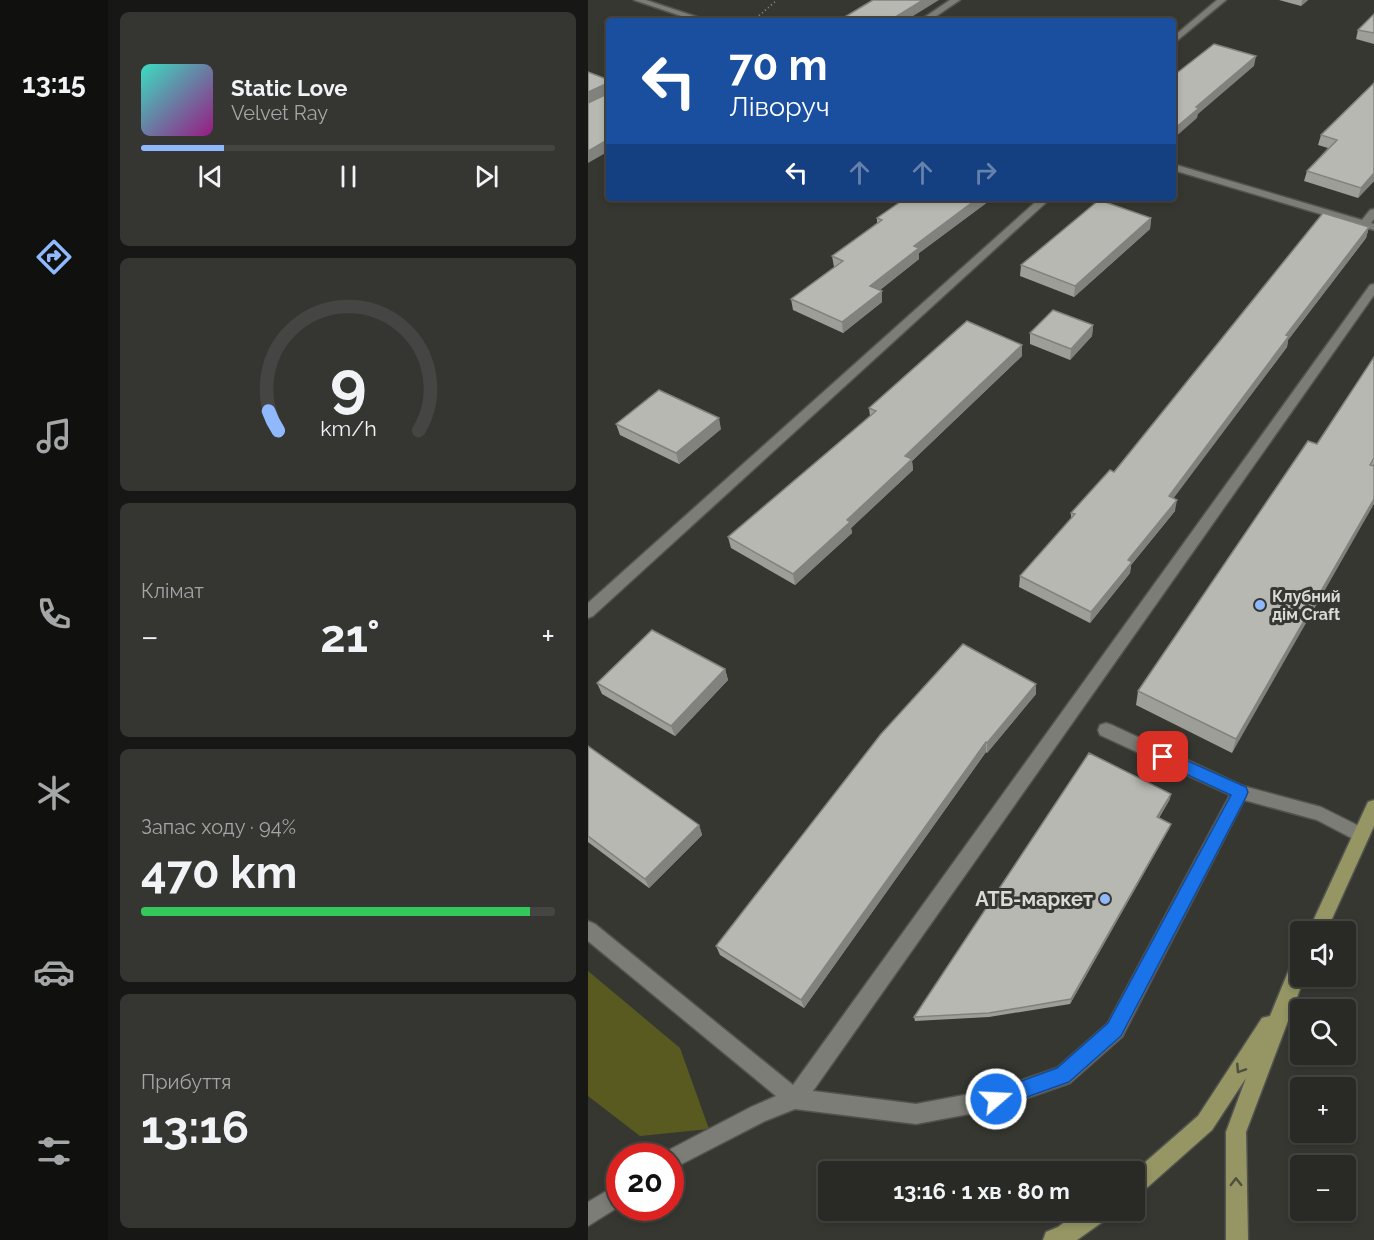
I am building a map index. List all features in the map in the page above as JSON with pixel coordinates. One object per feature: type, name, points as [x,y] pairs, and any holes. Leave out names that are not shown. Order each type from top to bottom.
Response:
[{"type":"main road","points":[[1322,921],[1374,807]]},
{"type":"main road","points":[[1237,1240],[1236,1132],[1291,987]]},
{"type":"main road","points":[[1145,1176],[1205,1123],[1284,1003]]},
{"type":"main road","points":[[1054,1240],[1066,1235],[1085,1221]]},
{"type":"lane","points":[[638,0],[695,18]]},
{"type":"lane","points":[[928,18],[956,0]]},
{"type":"lane","points":[[1176,38],[1222,0]]},
{"type":"lane","points":[[1176,168],[1369,226],[1374,212]]},
{"type":"lane","points":[[588,612],[1043,201]]},
{"type":"lane","points":[[795,1099],[1374,287]]},
{"type":"lane","points":[[1106,730],[1240,792],[1321,814],[1361,835]]},
{"type":"lane","points":[[684,1153],[758,1114],[795,1099],[916,1114],[996,1099],[1063,1076],[1115,1030],[1240,792]]},
{"type":"lane","points":[[588,930],[795,1099]]},
{"type":"lane","points":[[588,1215],[606,1203]]},
{"type":"path","points":[[756,18],[777,0]]},
{"type":"shaded area","points":[[588,971],[680,1048],[709,1129],[640,1136],[588,1096]]},
{"type":"building","points":[[873,0],[923,0],[894,18],[843,18]]},
{"type":"building","points":[[1374,14],[1374,33],[1358,30]]},
{"type":"building","points":[[1214,44],[1256,56],[1196,107],[1199,108],[1176,127],[1176,74]]},
{"type":"building","points":[[588,72],[606,79],[606,84],[588,92]]},
{"type":"building","points":[[1374,83],[1374,173],[1361,188],[1307,171],[1337,140],[1321,135]]},
{"type":"building","points":[[606,94],[606,141],[588,151],[588,103]]},
{"type":"building","points":[[902,201],[974,201],[914,246],[919,248],[870,286],[882,291],[842,322],[791,299],[843,261],[832,256],[882,220],[877,218]]},
{"type":"building","points":[[1098,201],[1151,218],[1075,286],[1021,265]]},
{"type":"building","points":[[1323,213],[1369,227],[1286,335],[1289,336],[1169,496],[1177,500],[1128,560],[1132,562],[1091,612],[1020,576],[1075,514],[1071,513],[1110,470],[1114,472]]},
{"type":"building","points":[[1053,310],[1093,325],[1071,349],[1030,333]]},
{"type":"building","points":[[967,321],[1022,345],[905,456],[912,459],[847,520],[850,522],[793,574],[728,537],[876,411],[869,408]]},
{"type":"building","name":"Клубний дім Craft","points":[[1374,357],[1374,458],[1370,465],[1374,466],[1374,499],[1236,739],[1138,691],[1308,441],[1317,444]]},
{"type":"building","points":[[659,390],[719,418],[676,453],[616,424]]},
{"type":"building","points":[[652,630],[725,669],[671,726],[597,683]]},
{"type":"building","points":[[963,644],[1036,684],[986,742],[801,1000],[716,946],[881,734]]},
{"type":"building","points":[[588,746],[699,825],[645,879],[588,836]]},
{"type":"building","points":[[1089,753],[1171,794],[1157,817],[1171,824],[1071,999],[989,1013],[914,1017]]},
{"type":"place","name":"Клубний дім Craft","points":[[1260,605]]},
{"type":"place","name":"АТБ-маркет","points":[[1105,899]]},
{"type":"route","points":[[996,1099],[1063,1076],[1115,1030],[1240,792],[1163,757]]}]
